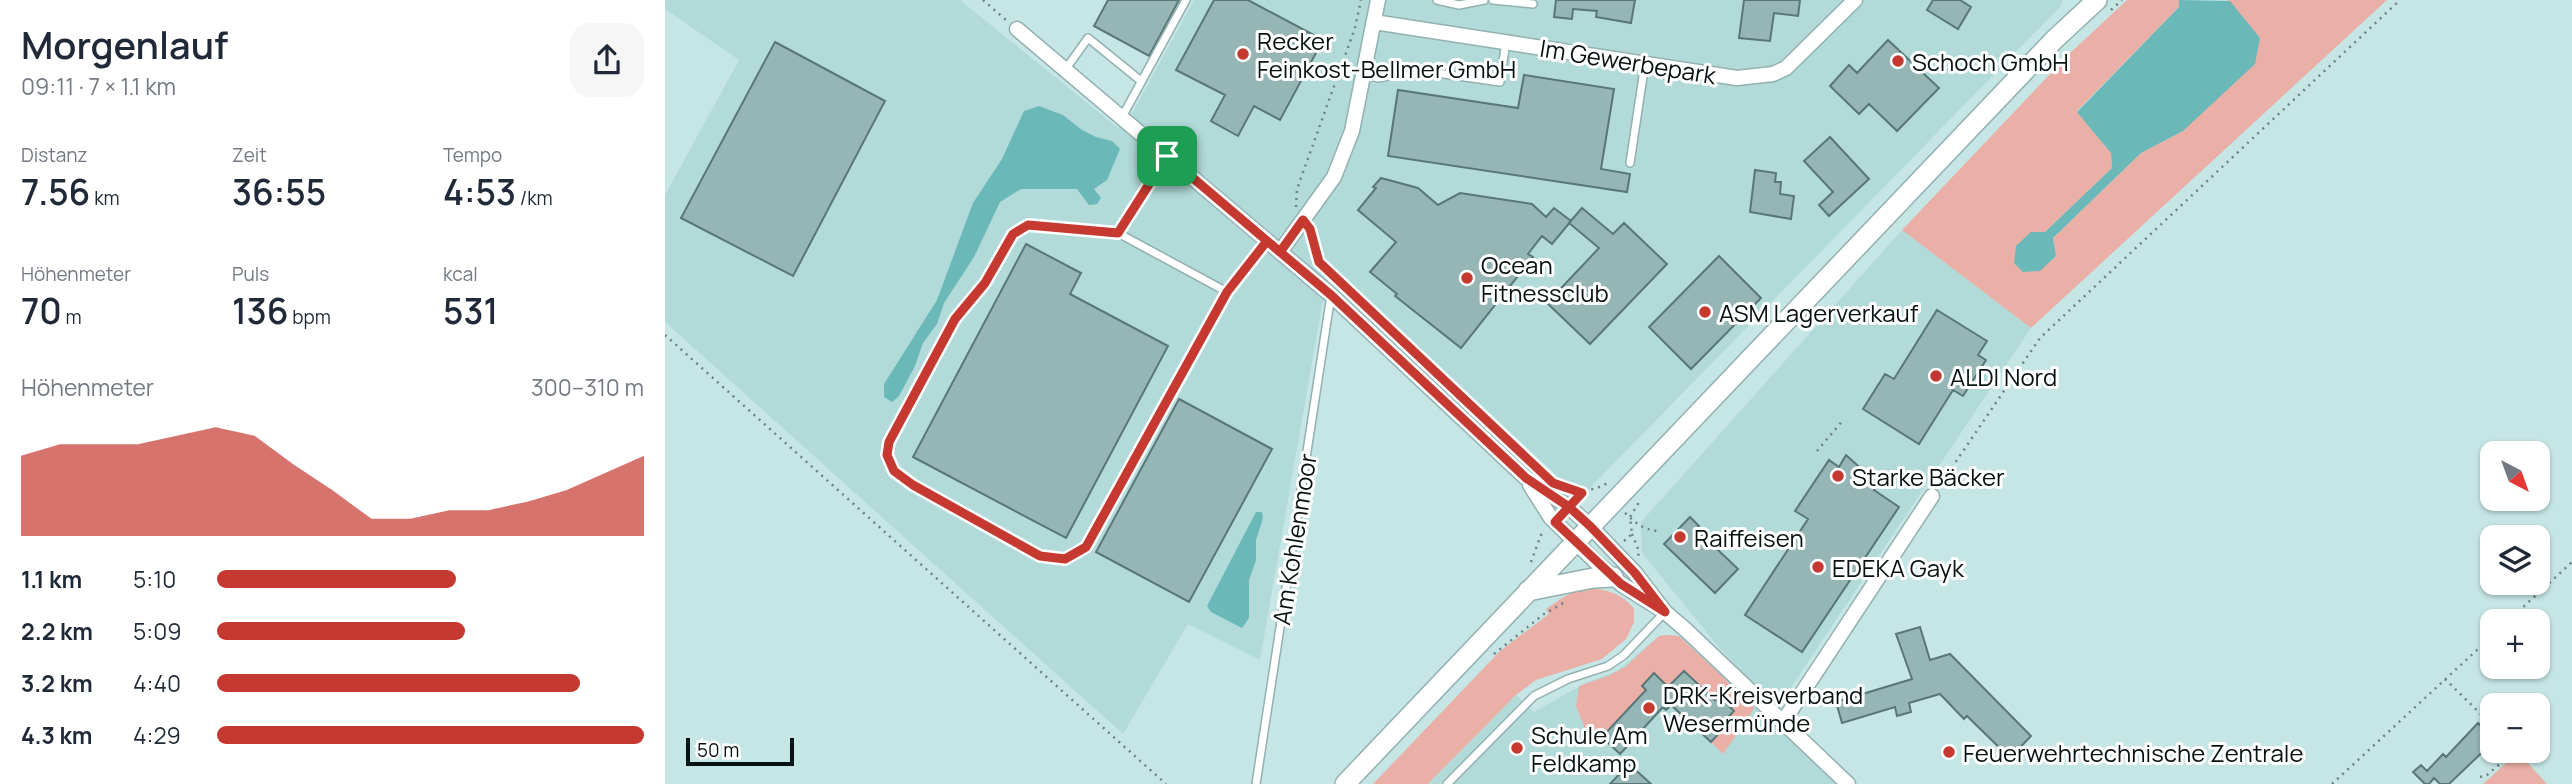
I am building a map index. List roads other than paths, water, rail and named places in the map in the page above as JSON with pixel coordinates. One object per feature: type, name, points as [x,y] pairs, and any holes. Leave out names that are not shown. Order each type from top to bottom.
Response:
[{"type":"main road","points":[[1345,784],[1526,581],[1576,541],[2054,40],[2097,0]]},
{"type":"main road","points":[[1526,581],[1613,577]]},
{"type":"street","points":[[1280,252],[1334,177],[1352,131],[1378,0]]},
{"type":"street","name":"Im Gewerbepark","points":[[1374,22],[1737,78],[1773,74],[1786,68],[1855,0]]},
{"type":"street","points":[[1017,29],[1331,295],[1526,478],[1569,507],[1590,526],[1614,549],[1665,612],[1848,784]]},
{"type":"street","points":[[1526,478],[1555,522],[1613,577],[1665,612]]},
{"type":"street","points":[[1783,722],[1932,496]]},
{"type":"lane","points":[[1122,117],[1186,0]]},
{"type":"lane","points":[[1437,0],[1459,5],[1484,0]]},
{"type":"lane","points":[[1493,0],[1534,4]]},
{"type":"lane","points":[[1065,70],[1088,38],[1141,81]]},
{"type":"lane","points":[[1363,74],[1378,78],[1416,70],[1500,82],[1506,41]]},
{"type":"lane","points":[[1630,163],[1645,63]]},
{"type":"lane","points":[[1118,233],[1167,156]]},
{"type":"lane","points":[[1227,292],[1118,233],[1028,225],[1013,234],[985,283],[955,319],[889,442],[887,455],[894,471],[913,485],[1040,556],[1065,559],[1086,547],[1227,292],[1267,241]]},
{"type":"lane","name":"Am Kohlenmoor","points":[[1256,784],[1331,295]]},
{"type":"lane","points":[[1447,784],[1534,696],[1568,679],[1608,666],[1624,655],[1665,612]]},
{"type":"water","points":[[2179,0],[2230,1],[2260,38],[2255,64],[2183,131],[2141,153],[2053,238],[2056,256],[2040,271],[2023,272],[2014,263],[2016,246],[2031,232],[2045,232],[2112,168],[2111,153],[2077,112],[2179,7]]},
{"type":"water","points":[[1039,106],[1063,115],[1096,137],[1112,141],[1120,149],[1107,180],[1094,189],[1101,198],[1097,204],[1089,205],[1077,189],[1021,189],[1000,202],[974,257],[944,303],[937,324],[923,343],[915,366],[899,396],[892,402],[884,397],[884,384],[937,300],[973,203],[1002,159],[1024,111]]},
{"type":"water","points":[[1256,512],[1262,512],[1263,518],[1256,540],[1256,560],[1249,580],[1249,618],[1242,628],[1211,612],[1207,606]]},
{"type":"place","name":"Recker Feinkost-Bellmer GmbH","points":[[1243,54]]},
{"type":"place","name":"Schoch GmbH","points":[[1898,61]]},
{"type":"place","name":"Ocean Fitnessclub","points":[[1467,278]]},
{"type":"place","name":"ASM Lagerverkauf","points":[[1705,312]]},
{"type":"place","name":"ALDI Nord","points":[[1936,376]]},
{"type":"place","name":"Starke Bäcker","points":[[1838,476]]},
{"type":"place","name":"Raiffeisen","points":[[1680,537]]},
{"type":"place","name":"EDEKA Gayk","points":[[1818,567]]},
{"type":"place","name":"DRK-Kreisverband Wesermünde","points":[[1649,708]]},
{"type":"place","name":"Schule Am Feldkamp","points":[[1517,748]]},
{"type":"place","name":"Feuerwehrtechnische Zentrale","points":[[1949,752]]}]
